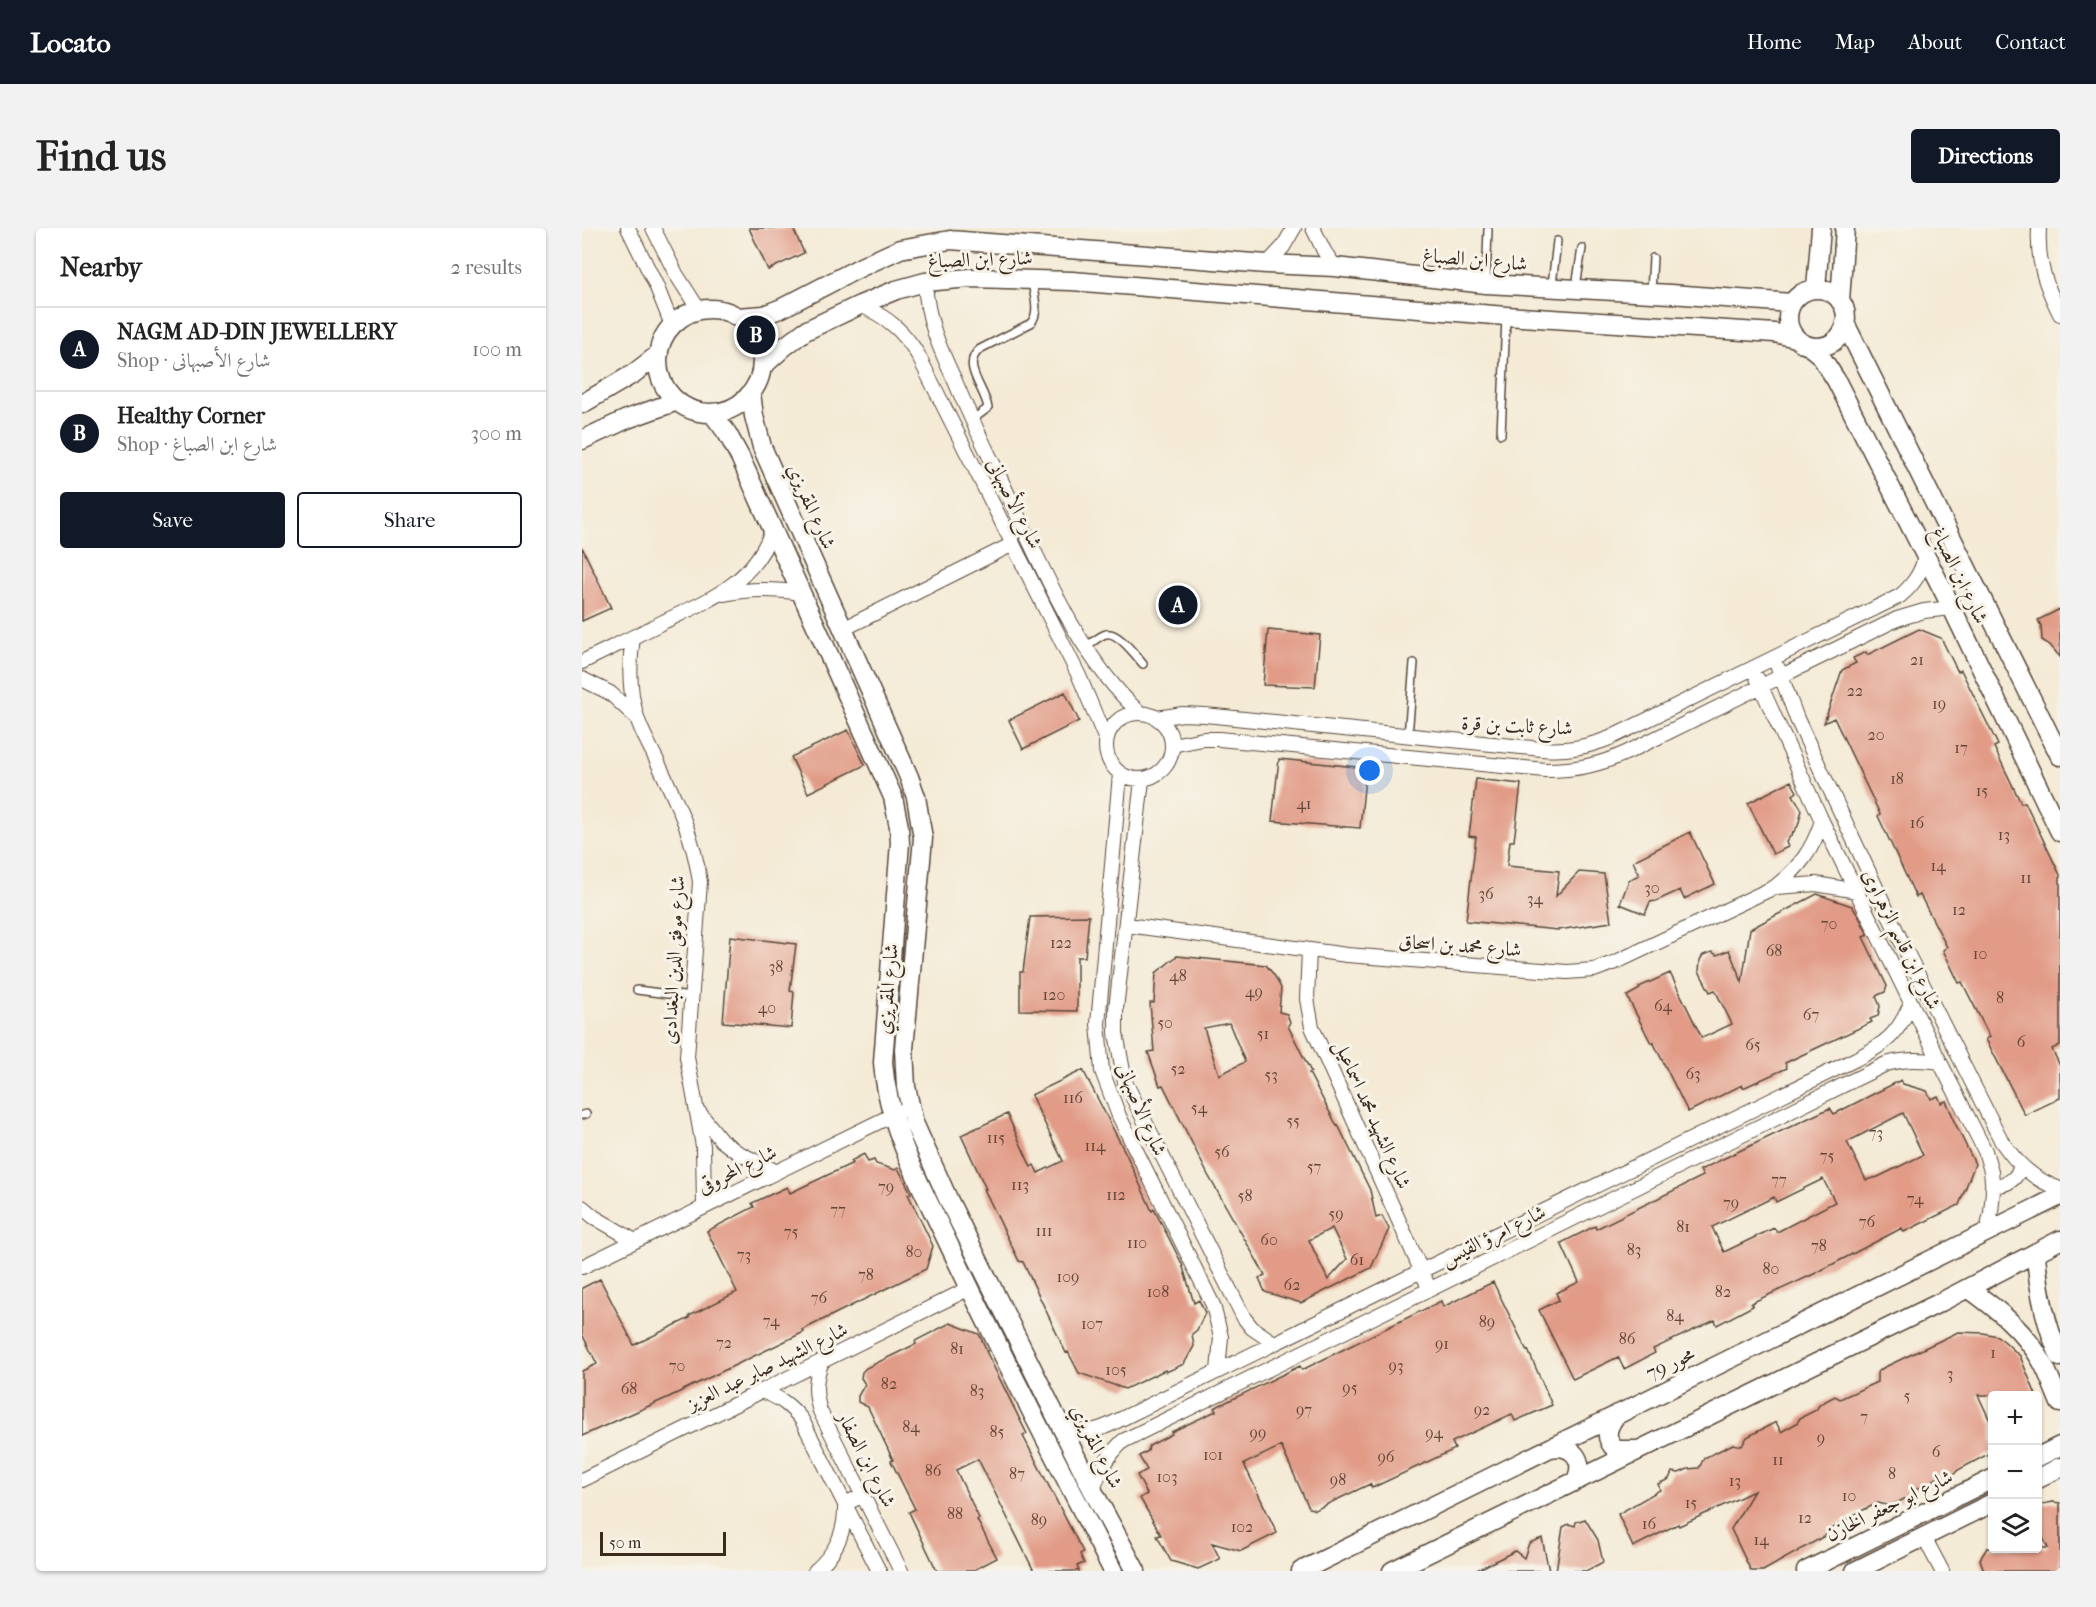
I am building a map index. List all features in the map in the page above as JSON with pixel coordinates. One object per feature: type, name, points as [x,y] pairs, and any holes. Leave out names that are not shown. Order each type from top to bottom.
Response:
[{"type":"street","points":[[628,228],[656,285],[672,325]]},
{"type":"street","points":[[653,228],[676,274],[699,310]]},
{"type":"street","points":[[1268,264],[1283,247],[1294,228]]},
{"type":"street","points":[[1313,228],[1335,267]]},
{"type":"street","points":[[1816,289],[1821,228]]},
{"type":"street","points":[[1840,301],[1845,228]]},
{"type":"street","points":[[2039,228],[2038,250],[2042,273],[2060,314]]},
{"type":"street","name":"شارع ابن الصباغ","points":[[738,317],[764,315],[782,308],[900,249],[950,240],[1335,267],[1486,284],[1792,303]]},
{"type":"street","name":"شارع ابن الصباغ","points":[[762,367],[805,331],[860,305],[896,290],[925,282],[970,278],[1032,279],[1506,316],[1775,333],[1803,342],[1829,367],[1926,555],[2060,832]]},
{"type":"street","name":"شارع الأصبهانى","points":[[925,282],[929,318],[934,335],[972,420],[1068,617],[1109,683],[1140,713]]},
{"type":"street","points":[[1816,289],[1825,290],[1840,301],[1844,308],[1845,323],[1836,340],[1828,345],[1803,342],[1789,325],[1788,318],[1792,303],[1802,293],[1816,289]]},
{"type":"street","name":"شارع الأصبهانى","points":[[860,305],[888,320],[910,342],[1014,544],[1079,676],[1106,740]]},
{"type":"street","points":[[699,310],[726,311],[738,317],[755,333],[762,355],[762,367],[758,381],[751,393],[740,403],[727,410],[712,413],[697,411],[677,401],[661,380],[658,367],[663,338],[672,325],[689,313],[699,310]]},
{"type":"street","name":"شارع ابن الصباغ","points":[[1845,323],[2060,756]]},
{"type":"street","points":[[582,404],[633,374],[659,354]]},
{"type":"street","name":"شارع المقريزي","points":[[751,393],[762,447],[909,777],[915,797],[923,838],[904,1049],[909,1107],[920,1139],[949,1201],[1093,1491],[1136,1571]]},
{"type":"street","points":[[582,440],[627,419],[677,401]]},
{"type":"street","name":"شارع المقريزي","points":[[712,413],[732,442],[773,527],[888,783],[898,820],[900,843],[883,1062],[885,1087],[902,1145],[970,1288],[1113,1571]]},
{"type":"street","points":[[582,662],[719,595],[755,563],[769,540],[773,527]]},
{"type":"street","points":[[843,629],[1014,544]]},
{"type":"street","name":"شارع ثابت بن قرة","points":[[1157,718],[1183,714],[1205,715],[1554,750],[1588,747],[1900,596],[1913,585],[1926,555]]},
{"type":"street","points":[[719,595],[756,589],[802,593]]},
{"type":"street","name":"شارع ثابت بن قرة","points":[[1172,745],[1203,739],[1219,739],[1545,770],[1587,768],[1628,752],[1897,619],[1924,611],[1952,608]]},
{"type":"street","name":"شارع موفق الدين البغدادى","points":[[633,637],[630,686],[637,717],[688,828],[696,854],[700,882],[687,1057],[703,1146],[704,1207]]},
{"type":"street","name":"شارع ابن قاسم الزهراوى","points":[[1774,658],[1797,719],[1903,945],[2002,1142],[2030,1174],[2060,1189]]},
{"type":"street","name":"شارع ابن قاسم الزهراوى","points":[[1752,668],[1822,821],[1985,1151],[1992,1185],[1991,1212],[1987,1232]]},
{"type":"street","name":"شارع موفق الدين البغدادى","points":[[582,679],[610,693],[637,717]]},
{"type":"street","points":[[1140,713],[1157,718],[1165,725],[1172,745],[1171,754],[1164,768],[1158,774],[1142,780],[1130,779],[1120,774],[1111,765],[1106,753],[1109,731],[1122,718],[1140,713]]},
{"type":"street","points":[[1393,754],[1402,736]]},
{"type":"street","name":"شارع الأصبهانى","points":[[1120,774],[1098,1024],[1102,1071],[1119,1116],[1213,1305],[1221,1337],[1218,1371]]},
{"type":"street","name":"شارع الأصبهانى","points":[[1142,780],[1116,1009],[1118,1050],[1125,1082],[1244,1318],[1252,1328],[1274,1343]]},
{"type":"street","name":"شارع محمد بن اسحاق","points":[[1127,925],[1426,963],[1567,972],[1594,970],[1616,962],[1775,887],[1805,858],[1822,821]]},
{"type":"street","name":"شارع محمد بن اسحاق","points":[[1775,887],[1816,884],[1857,891]]},
{"type":"street","points":[[1887,953],[1903,945]]},
{"type":"street","name":"شارع الشهيد محمد اسماعيل","points":[[1310,950],[1306,999],[1312,1027],[1429,1288]]},
{"type":"street","name":"شارع امرؤ القيس","points":[[1062,1427],[1073,1431],[1098,1430],[1876,1048],[1891,1038],[1903,1022],[1911,1003]]},
{"type":"street","name":"شارع امرؤ القيس","points":[[1093,1491],[1102,1466],[1123,1441],[1886,1064],[1922,1059],[1940,1062]]},
{"type":"street","name":"شارع المحروقى","points":[[582,1267],[909,1107]]},
{"type":"street","name":"شارع موفق الدين البغدادى","points":[[697,1109],[721,1140],[737,1152],[777,1172]]},
{"type":"street","points":[[1992,1185],[2005,1185],[2010,1182],[2021,1166]]},
{"type":"street","name":"محور 79","points":[[1301,1571],[2060,1196]]},
{"type":"street","points":[[582,1208],[635,1241]]},
{"type":"street","points":[[1392,1571],[2036,1253],[2058,1245]]},
{"type":"street","points":[[2036,1253],[2043,1311],[2060,1357]]},
{"type":"street","name":"شارع الشهيد صابر عبد العزيز","points":[[582,1480],[970,1288]]},
{"type":"street","points":[[1968,1288],[2004,1314],[2022,1332],[2041,1361],[2060,1403]]},
{"type":"street","name":"شارع ابن الصفار","points":[[822,1361],[816,1377],[815,1394],[818,1402],[902,1571]]},
{"type":"street","name":"شارع ابن الصفار","points":[[761,1391],[777,1397],[791,1407],[802,1420],[879,1571]]},
{"type":"street","points":[[1617,1414],[1608,1429],[1607,1437],[1610,1444],[1616,1450],[1624,1451],[1643,1447]]},
{"type":"street","points":[[2042,1455],[2060,1446]]},
{"type":"street","points":[[1547,1449],[1563,1447],[1571,1450],[1577,1456],[1580,1472],[1576,1480]]},
{"type":"street","points":[[2042,1476],[2060,1467]]},
{"type":"street","name":"شارع ابو جعفر الخازن","points":[[1806,1571],[1988,1481]]},
{"type":"street","points":[[815,1571],[837,1546],[844,1528],[845,1504],[864,1495]]},
{"type":"street","points":[[1855,1571],[1988,1505]]},
{"type":"street","points":[[1924,1537],[1942,1571]]},
{"type":"lane","points":[[1486,284],[1488,231]]},
{"type":"lane","points":[[1552,288],[1557,242]]},
{"type":"lane","points":[[1576,290],[1582,248]]},
{"type":"lane","points":[[1650,294],[1653,258]]},
{"type":"lane","points":[[972,420],[988,408],[973,370],[971,362],[974,354],[1031,323],[1035,318],[1032,279]]},
{"type":"lane","points":[[1501,434],[1506,316]]},
{"type":"lane","points":[[1085,647],[1105,634],[1111,633],[1117,636],[1143,664]]},
{"type":"lane","points":[[1402,736],[1414,663]]},
{"type":"lane","points":[[637,990],[691,997]]},
{"type":"building","points":[[749,228],[793,228],[804,253],[768,270]]},
{"type":"building","points":[[582,547],[611,608],[582,621]]},
{"type":"building","points":[[2060,609],[2060,657],[2050,645],[2042,640],[2038,620]]},
{"type":"building","points":[[1919,629],[1941,638],[1958,672],[1961,670],[1998,745],[1994,747],[2021,803],[2025,802],[2060,875],[2060,1045],[2052,1049],[2060,1066],[2060,1098],[2025,1115],[1986,1039],[1990,1037],[1943,950],[1947,947],[1920,895],[1916,897],[1878,816],[1880,814],[1834,718],[1824,723],[1842,670],[1856,663],[1853,658],[1866,652],[1867,655]]},
{"type":"building","points":[[1268,630],[1320,635],[1315,687],[1263,685]]},
{"type":"building","points":[[1065,692],[1079,721],[1023,749],[1009,720]]},
{"type":"building","points":[[848,730],[865,765],[808,793],[791,757]]},
{"type":"building","points":[[1279,759],[1366,768],[1360,828],[1272,821]]},
{"type":"building","points":[[1476,779],[1521,784],[1514,841],[1510,841],[1507,866],[1559,871],[1556,896],[1579,872],[1604,874],[1611,922],[1558,930],[1466,921],[1476,837],[1469,836]]},
{"type":"building","points":[[1791,781],[1797,792],[1793,795],[1802,810],[1798,826],[1786,842],[1788,847],[1773,854],[1748,803]]},
{"type":"building","points":[[1690,832],[1715,884],[1684,899],[1680,890],[1650,902],[1645,914],[1620,904],[1629,880],[1639,875],[1633,861]]},
{"type":"building","points":[[1817,894],[1852,906],[1868,935],[1863,937],[1887,986],[1885,992],[1876,996],[1880,1006],[1878,1016],[1870,1019],[1872,1022],[1785,1063],[1787,1068],[1743,1088],[1742,1085],[1688,1112],[1627,996],[1640,989],[1639,987],[1670,973],[1702,1038],[1732,1024],[1715,990],[1710,992],[1699,971],[1703,955],[1712,952],[1717,955],[1729,950],[1742,982],[1750,929]]},
{"type":"building","points":[[1089,916],[1085,957],[1077,957],[1077,1011],[1020,1010],[1020,972],[1023,972],[1030,917]]},
{"type":"building","points":[[730,936],[796,944],[790,991],[794,992],[791,1028],[723,1022]]},
{"type":"building","points":[[1177,956],[1266,965],[1274,975],[1281,988],[1279,1012],[1287,1014],[1290,1022],[1288,1026],[1311,1072],[1309,1073],[1370,1190],[1376,1218],[1382,1216],[1389,1229],[1371,1268],[1301,1303],[1265,1292],[1259,1278],[1265,1275],[1208,1175],[1163,1085],[1160,1086],[1148,1052],[1154,1051],[1150,1003],[1154,1003],[1156,973]],"holes":[[[1229,1023],[1245,1062],[1219,1075],[1204,1028]],[[1332,1228],[1347,1259],[1328,1280],[1309,1240]]]},
{"type":"building","points":[[1083,1070],[1152,1211],[1154,1209],[1182,1264],[1194,1303],[1199,1300],[1205,1313],[1197,1330],[1192,1334],[1194,1346],[1184,1364],[1166,1372],[1165,1370],[1125,1389],[1079,1373],[1068,1352],[1066,1353],[1023,1262],[1019,1261],[984,1189],[986,1189],[961,1135],[1007,1114],[1031,1167],[1034,1165],[1038,1173],[1063,1161],[1031,1095]]},
{"type":"building","points":[[1901,1080],[1903,1084],[1927,1091],[1931,1099],[1938,1096],[1941,1103],[1946,1101],[1975,1164],[1959,1205],[1904,1232],[1902,1228],[1814,1274],[1751,1303],[1753,1306],[1717,1325],[1715,1320],[1653,1349],[1655,1353],[1624,1369],[1618,1357],[1573,1379],[1539,1310],[1559,1300],[1556,1293],[1579,1282],[1561,1243],[1595,1226],[1596,1229],[1703,1176],[1700,1170],[1830,1108],[1834,1114]],"holes":[[[1903,1113],[1923,1155],[1878,1177],[1866,1180],[1847,1142]],[[1823,1179],[1835,1202],[1777,1232],[1774,1228],[1724,1252],[1712,1227],[1774,1197],[1776,1202]]]},
{"type":"building","points":[[864,1154],[868,1162],[874,1160],[876,1164],[895,1170],[898,1168],[933,1246],[926,1269],[802,1330],[804,1332],[582,1436],[582,1371],[597,1364],[582,1334],[582,1288],[600,1279],[634,1345],[737,1292],[707,1231],[754,1207],[752,1203],[787,1187],[790,1193],[853,1163],[851,1161]]},
{"type":"building","points":[[1493,1282],[1528,1350],[1552,1405],[1515,1421],[1512,1414],[1452,1442],[1455,1449],[1372,1488],[1370,1484],[1315,1510],[1309,1508],[1281,1446],[1244,1464],[1277,1533],[1241,1551],[1212,1543],[1220,1559],[1198,1569],[1171,1561],[1157,1536],[1161,1535],[1140,1498],[1147,1494],[1137,1475],[1147,1470],[1139,1456],[1148,1451],[1149,1446],[1172,1434],[1171,1432],[1216,1411],[1214,1408],[1300,1366],[1302,1370],[1441,1301],[1443,1307]]},
{"type":"building","points":[[950,1323],[979,1334],[1027,1434],[1023,1436],[1083,1552],[1080,1554],[1084,1563],[1077,1566],[1079,1571],[1034,1571],[978,1459],[956,1470],[979,1518],[977,1520],[997,1558],[972,1571],[937,1571],[909,1512],[915,1509],[891,1461],[893,1460],[868,1407],[858,1402],[858,1396],[865,1384],[861,1378],[866,1368],[916,1344],[915,1341]]},
{"type":"building","points":[[1958,1332],[1983,1333],[1997,1336],[2020,1356],[2034,1391],[1988,1391],[1988,1395],[1978,1395],[1988,1416],[1988,1454],[1953,1475],[1941,1476],[1914,1490],[1906,1499],[1891,1506],[1878,1503],[1861,1511],[1829,1530],[1830,1533],[1763,1571],[1751,1571],[1731,1529],[1754,1491],[1679,1526],[1678,1524],[1633,1547],[1618,1514],[1660,1490],[1658,1484],[1669,1479],[1672,1472],[1679,1473],[1699,1468],[1704,1458],[1733,1444],[1742,1446],[1747,1437],[1776,1422],[1781,1432],[1835,1396],[1840,1399],[1877,1382],[1877,1373]]},
{"type":"building","points":[[2060,1503],[2060,1571],[1984,1571],[1980,1559],[1987,1548],[1988,1553],[2042,1553],[2042,1548],[2048,1548],[2042,1536],[2042,1504]]},
{"type":"building","points":[[1585,1519],[1598,1540],[1603,1562],[1586,1571],[1556,1571],[1563,1527],[1569,1524],[1575,1526],[1576,1522]]},
{"type":"building","points":[[1542,1538],[1549,1571],[1475,1571],[1515,1551],[1524,1558],[1529,1543]]},
{"type":"place","name":"Healthy Corner","points":[[756,335]]},
{"type":"place","name":"NAGM AD-DIN JEWELLERY","points":[[1178,605]]}]
